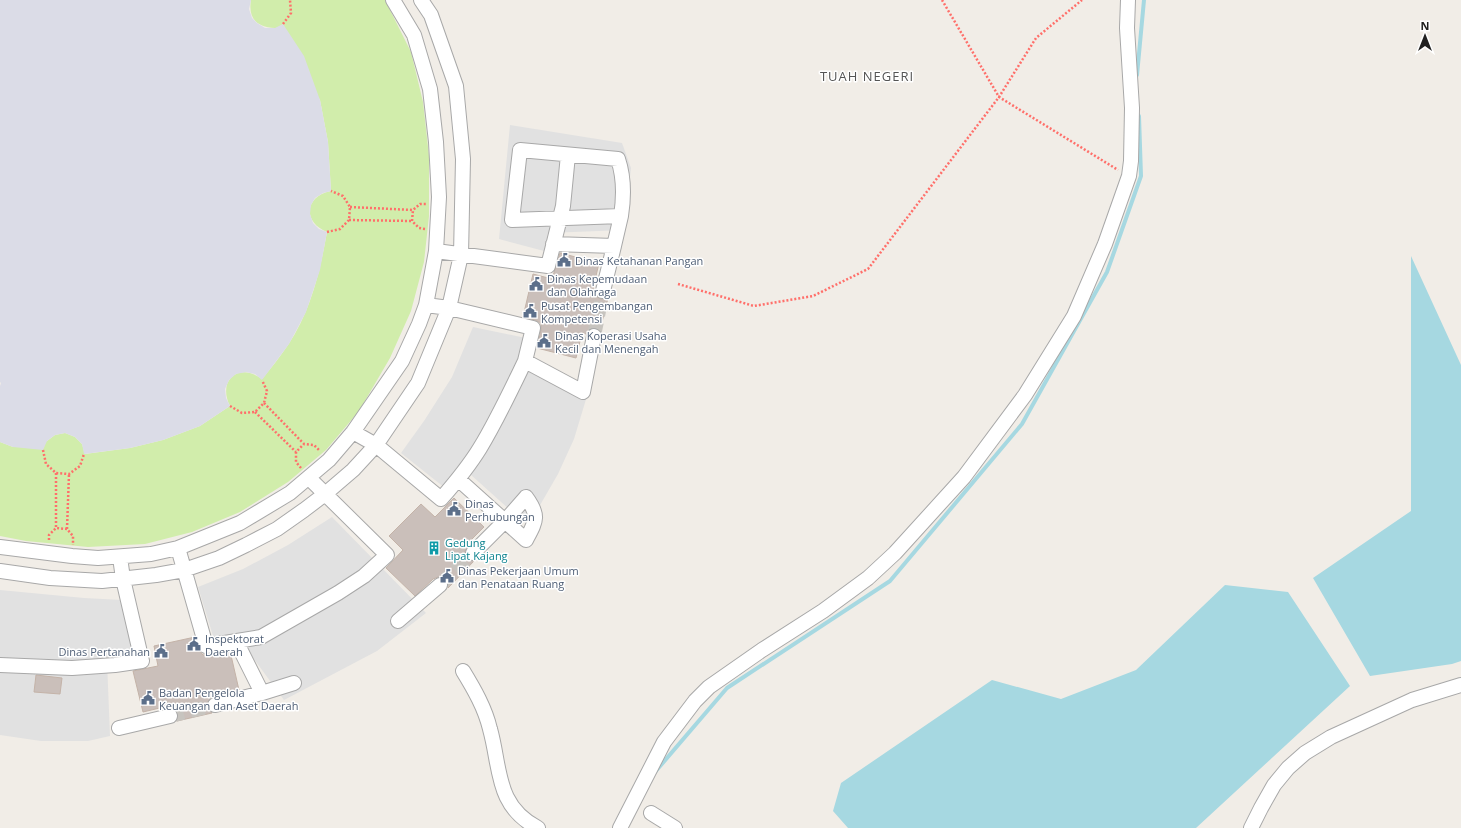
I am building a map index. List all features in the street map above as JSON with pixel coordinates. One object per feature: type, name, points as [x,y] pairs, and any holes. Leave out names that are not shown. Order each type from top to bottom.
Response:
[{"type":"street","points":[[0,547],[98,558],[151,554],[178,548],[240,523],[290,494],[328,460],[353,432],[402,360],[426,305],[436,251],[438,205],[436,142],[430,89],[414,35],[393,0]]},
{"type":"street","points":[[0,571],[50,578],[102,581],[156,576],[184,570],[219,558],[277,529],[325,494],[353,470],[376,445],[418,383],[449,308],[462,255],[463,159],[456,86],[431,15],[422,0]]},
{"type":"street","points":[[620,828],[664,742],[695,701],[709,687],[762,650],[823,611],[868,578],[895,553],[964,477],[1026,395],[1074,316],[1105,244],[1129,176],[1132,108],[1126,28],[1128,0]]},
{"type":"street","points":[[603,291],[622,216],[622,172],[618,159],[520,150],[512,220],[622,216]]},
{"type":"street","points":[[436,251],[548,266],[552,244],[563,206],[568,155]]},
{"type":"street","points":[[552,244],[614,246]]},
{"type":"street","points":[[353,432],[376,445],[441,499],[458,479],[483,442],[504,404],[525,360],[533,328],[449,308],[426,305]]},
{"type":"street","points":[[525,360],[583,392],[594,336]]},
{"type":"street","points":[[178,548],[206,646],[261,637],[338,593],[364,576],[387,555],[308,478]]},
{"type":"street","points":[[458,479],[505,521],[473,553]]},
{"type":"street","points":[[0,665],[72,668],[115,665],[142,661],[120,557]]},
{"type":"street","points":[[398,621],[440,585]]},
{"type":"street","points":[[236,641],[262,693]]},
{"type":"street","points":[[463,671],[476,691],[485,712],[502,787],[507,800],[514,810],[530,824],[538,828]]},
{"type":"street","points":[[214,705],[294,683]]},
{"type":"street","points":[[1251,828],[1260,808],[1274,785],[1288,768],[1305,753],[1331,737],[1412,700],[1461,685]]},
{"type":"street","points":[[119,728],[170,716]]},
{"type":"street","points":[[651,813],[675,828]]},
{"type":"path","points":[[283,24],[291,13],[290,0]]},
{"type":"path","points":[[942,0],[999,97],[1129,176]]},
{"type":"path","points":[[678,284],[754,306],[812,296],[868,270],[999,97],[1036,38],[1082,0]]},
{"type":"path","points":[[327,232],[340,229],[349,220],[350,207],[343,196],[331,191]]},
{"type":"path","points":[[350,207],[413,210],[420,204],[438,205]]},
{"type":"path","points":[[412,222],[413,210]]},
{"type":"path","points":[[349,220],[412,222],[419,228],[437,229]]},
{"type":"path","points":[[230,406],[242,413],[255,412],[264,403],[267,391],[262,380]]},
{"type":"path","points":[[264,403],[304,444],[314,445],[328,460]]},
{"type":"path","points":[[255,412],[296,452]]},
{"type":"path","points":[[304,444],[296,452],[296,462],[308,478]]},
{"type":"path","points":[[44,450],[46,464],[56,473],[69,474],[80,466],[84,454]]},
{"type":"path","points":[[48,553],[49,535],[56,528],[56,473]]},
{"type":"path","points":[[69,474],[67,528],[74,536],[72,556]]},
{"type":"path","points":[[56,528],[67,528]]},
{"type":"green space","points":[[251,0],[385,0],[411,52],[423,102],[429,156],[429,216],[424,262],[411,311],[390,358],[359,411],[326,450],[288,482],[240,512],[192,532],[145,544],[88,547],[26,541],[0,536],[0,442],[13,447],[47,441],[55,435],[65,433],[75,437],[82,444],[85,454],[130,448],[163,440],[200,426],[230,406],[226,388],[232,376],[245,372],[262,379],[288,345],[303,318],[309,305],[318,276],[327,232],[319,228],[313,222],[310,216],[310,210],[316,198],[331,191],[328,142],[320,100],[275,28],[263,26],[252,17],[250,6]]},
{"type":"shaded area","points":[[0,0],[251,0],[249,9],[252,18],[265,28],[275,28],[283,24],[304,56],[320,100],[328,142],[331,191],[323,193],[315,198],[311,205],[310,214],[313,223],[319,229],[327,232],[320,270],[306,312],[289,344],[262,380],[255,374],[246,372],[236,374],[229,380],[225,389],[226,398],[230,406],[200,426],[163,440],[130,448],[84,454],[82,444],[75,437],[65,433],[55,435],[47,441],[43,450],[13,447],[0,442]]},
{"type":"shaded area","points":[[510,125],[622,143],[631,168],[624,230],[548,233],[544,251],[499,239]]},
{"type":"shaded area","points":[[473,327],[526,338],[520,362],[587,396],[574,439],[558,474],[528,526],[461,466],[445,488],[401,453],[424,421],[452,377]]},
{"type":"shaded area","points":[[332,517],[426,613],[377,651],[284,700],[235,633],[214,639],[198,587],[243,569],[288,545]]},
{"type":"shaded area","points":[[0,590],[122,600],[135,656],[107,661],[110,736],[88,741],[41,741],[0,735]]},
{"type":"water","points":[[1411,256],[1461,365],[1461,661],[1452,664],[1370,676],[1313,578],[1411,511]]},
{"type":"water","points":[[1225,585],[1288,592],[1350,686],[1196,828],[848,828],[833,811],[841,783],[992,680],[1061,699],[1136,670]]},
{"type":"building","points":[[560,253],[599,263],[593,289],[595,289],[595,294],[597,297],[601,299],[608,298],[600,330],[592,328],[588,330],[586,334],[582,333],[576,358],[537,348],[541,323],[523,317],[533,274],[552,279]]},
{"type":"building","name":"Gedung Lipat Kajang","points":[[454,498],[484,527],[465,546],[467,547],[465,556],[467,559],[474,561],[448,588],[446,579],[438,577],[433,579],[415,596],[386,568],[403,550],[389,536],[421,504],[435,517]]},
{"type":"building","points":[[195,637],[198,649],[203,655],[230,651],[239,690],[212,696],[207,703],[207,707],[212,713],[177,721],[178,714],[176,710],[173,708],[168,708],[168,706],[143,712],[133,671],[158,666],[154,646]]},
{"type":"building","points":[[36,675],[62,678],[60,694],[34,692]]},
{"type":"waterway","points":[[1137,75],[1144,0]]},
{"type":"waterway","points":[[655,772],[727,688],[890,581],[1022,424],[1107,272],[1141,176],[1139,116]]},
{"type":"tunnel","points":[[594,336],[603,291]]},
{"type":"tunnel","points":[[440,585],[473,553]]},
{"type":"tunnel","points":[[170,716],[215,705]]},
{"type":"place","name":"Dinas Ketahanan Pangan","points":[[564,260]]},
{"type":"place","name":"Dinas Kepemudaan dan Olahraga","points":[[536,284]]},
{"type":"place","name":"Pusat Pengembangan Kompetensi","points":[[530,311]]},
{"type":"place","name":"Dinas Koperasi Usaha Kecil dan Menengah","points":[[544,341]]},
{"type":"place","name":"Dinas Perhubungan","points":[[454,509]]},
{"type":"place","name":"Gedung Lipat Kajang","points":[[434,548]]},
{"type":"place","name":"Dinas Pekerjaan Umum dan Penataan Ruang","points":[[447,576]]},
{"type":"place","name":"Inspektorat Daerah","points":[[194,644]]},
{"type":"place","name":"Dinas Pertanahan","points":[[161,651]]},
{"type":"place","name":"Badan Pengelola Keuangan dan Aset Daerah","points":[[148,698]]},
{"type":"district","name":"TUAH NEGERI","points":[[867,76]]}]
